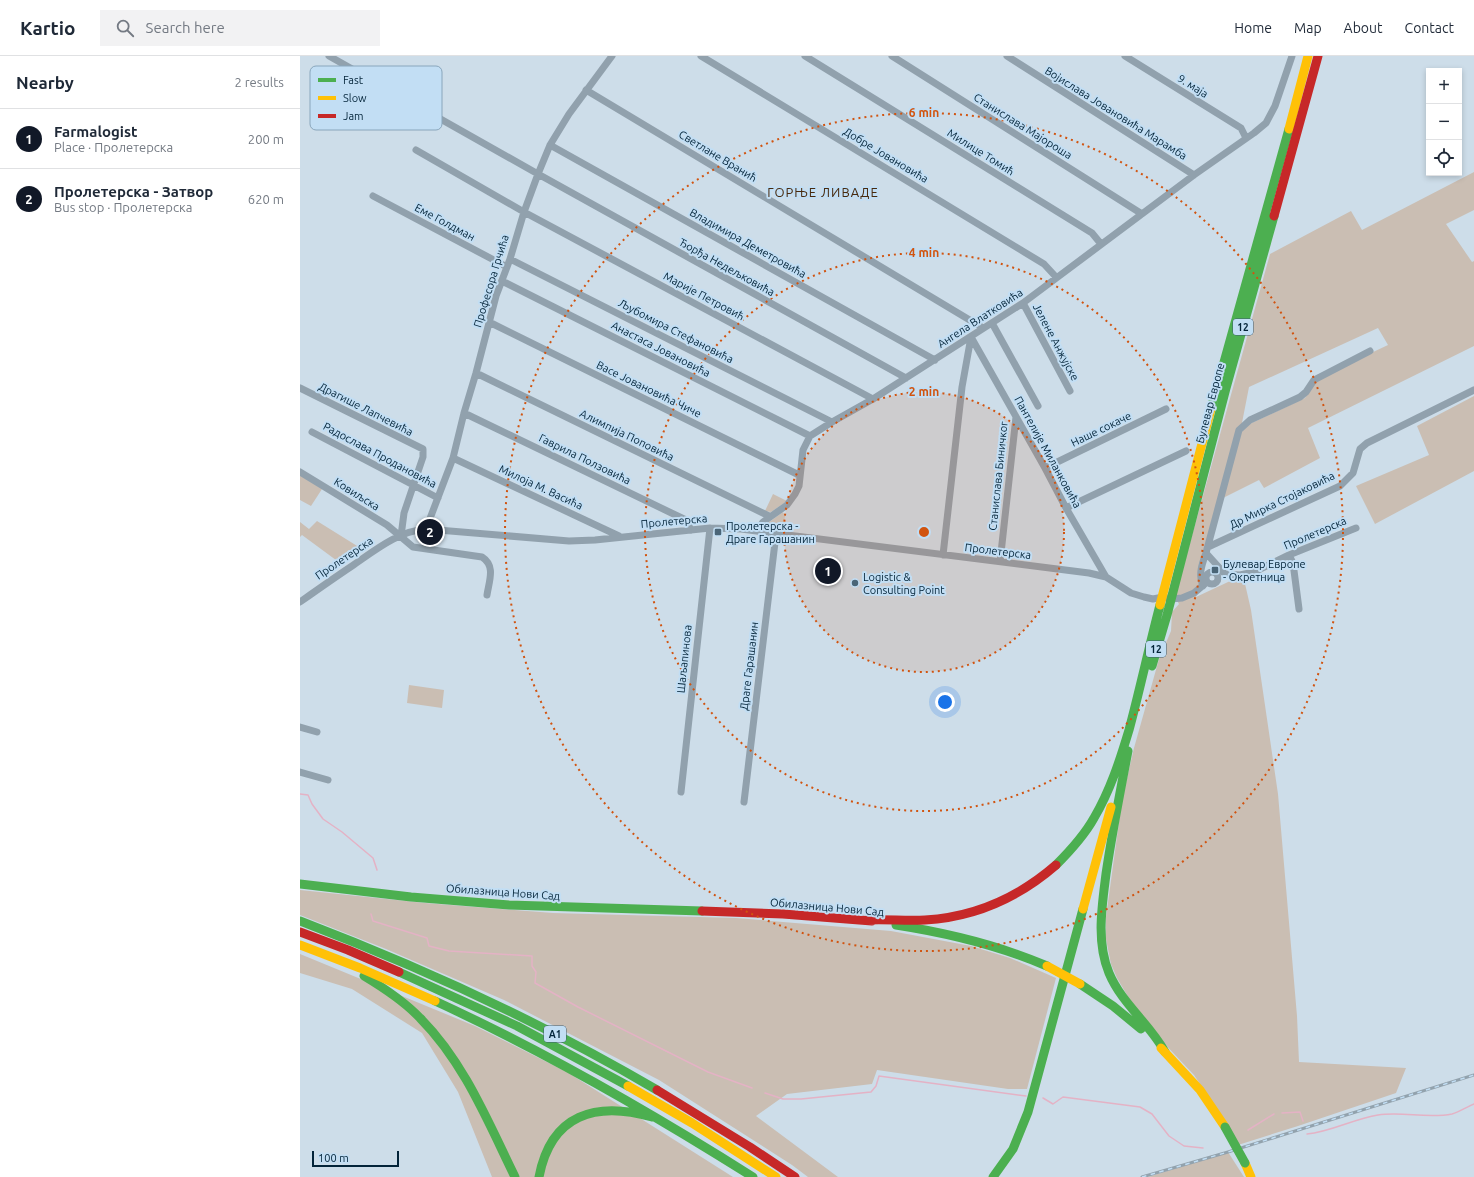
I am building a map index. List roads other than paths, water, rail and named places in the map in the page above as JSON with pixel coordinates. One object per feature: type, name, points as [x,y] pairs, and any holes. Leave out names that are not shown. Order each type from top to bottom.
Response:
[{"type":"main road","name":"Булевар Европе","points":[[1167,598],[1218,382],[1308,56]]},
{"type":"main road","name":"Булевар Европе","points":[[1124,756],[1318,56]]},
{"type":"main road","points":[[993,1177],[1013,1149],[1028,1112],[1124,756]]},
{"type":"main road","points":[[867,920],[924,920],[950,917],[979,911],[1021,892],[1047,874],[1082,837],[1104,801],[1124,756]]},
{"type":"main road","points":[[1124,756],[1101,913],[1101,942],[1108,972],[1119,994],[1157,1038],[1165,1052]]},
{"type":"main road","name":"Обилазница Нови Сад","points":[[300,884],[411,897],[509,905],[783,914],[867,920],[948,934],[984,942],[1047,966],[1080,984],[1113,1006],[1136,1024],[1165,1052],[1200,1090],[1225,1127],[1252,1177]]},
{"type":"main road","name":"A1","points":[[300,921],[386,954],[526,1018],[664,1093],[795,1177]]},
{"type":"main road","name":"A1","points":[[300,932],[382,964],[515,1024],[659,1103],[776,1177]]},
{"type":"main road","points":[[300,945],[385,979],[490,1026],[627,1099],[667,1122],[753,1177]]},
{"type":"main road","points":[[328,956],[388,991],[409,1007],[430,1028],[456,1065],[515,1177]]},
{"type":"main road","points":[[538,1177],[544,1155],[552,1141],[566,1126],[584,1116],[603,1110],[618,1110],[667,1122]]},
{"type":"street","name":"Ђорђа Недељковића","points":[[329,56],[347,66]]},
{"type":"street","name":"Професора Грчића","points":[[426,529],[453,458],[496,296],[507,268],[524,212],[538,174],[550,145],[569,114],[612,56]]},
{"type":"street","name":"Добре Јовановића","points":[[701,56],[1044,264],[1056,277]]},
{"type":"street","name":"Милице Томић","points":[[805,56],[1092,233],[1101,244]]},
{"type":"street","name":"Станислава Мајороша","points":[[892,56],[1142,214]]},
{"type":"street","name":"Војислава Јовановића Марамба","points":[[1007,56],[1194,175]]},
{"type":"street","name":"9. маја","points":[[1125,56],[1241,128],[1246,138]]},
{"type":"street","name":"Ангела Влатковића","points":[[810,436],[832,422],[873,400],[1023,303],[1056,277],[1266,123],[1275,106],[1292,56]]},
{"type":"street","name":"Светлане Вранић","points":[[586,90],[983,328]]},
{"type":"street","name":"Ђорђа Недељковића","points":[[442,120],[906,378]]},
{"type":"street","name":"Владимира Деметровића","points":[[550,145],[935,360]]},
{"type":"street","name":"Марије Петровић","points":[[416,150],[524,212],[873,400]]},
{"type":"street","name":"Еме Голдман","points":[[373,196],[507,268]]},
{"type":"street","name":"Љубомира Стефановића","points":[[510,259],[832,422]]},
{"type":"street","name":"Анастаса Јовановића","points":[[502,281],[810,436]]},
{"type":"street","name":"Јелене Анжујске","points":[[1023,303],[1070,391]]},
{"type":"street","name":"Васе Јовановића Чиче","points":[[489,322],[799,475]]},
{"type":"street","points":[[992,324],[1038,406]]},
{"type":"street","points":[[943,555],[962,387],[971,337]]},
{"type":"street","name":"Пантелије Миланковића","points":[[971,337],[1106,577]]},
{"type":"street","points":[[1205,584],[1200,580],[1200,575],[1239,430],[1250,420],[1300,397],[1306,392],[1314,380],[1370,351]]},
{"type":"street","name":"Алимпија Поповића","points":[[476,373],[769,516]]},
{"type":"street","name":"Драгише Лапчевића","points":[[300,388],[423,449],[423,457],[413,485]]},
{"type":"street","name":"Др Мирка Стојаковића","points":[[1207,550],[1340,486],[1353,473],[1360,449],[1367,443],[1474,390]]},
{"type":"street","name":"Наше сокаче","points":[[1045,468],[1166,409]]},
{"type":"street","name":"Гаврила Ползовића","points":[[464,413],[686,520],[691,530]]},
{"type":"street","name":"Станислава Биничког","points":[[1000,562],[1016,417]]},
{"type":"street","name":"Радослава Продановића","points":[[312,432],[438,498]]},
{"type":"street","points":[[757,531],[769,516],[787,504],[795,494],[798,486],[803,450],[810,436]]},
{"type":"street","points":[[1066,508],[1186,451]]},
{"type":"street","name":"Милоја М. Васића","points":[[453,458],[620,537]]},
{"type":"street","name":"Ковиљска","points":[[300,472],[387,526],[401,536],[412,547],[482,557],[488,561],[491,568],[487,595]]},
{"type":"street","points":[[401,536],[403,518],[413,485]]},
{"type":"street","name":"Пролетерска","points":[[300,602],[382,546],[415,530],[426,529],[569,541],[710,528],[730,528],[1090,573],[1106,577],[1132,593],[1144,598],[1154,599],[1188,596],[1205,584],[1215,584],[1222,575],[1240,575],[1254,572],[1289,555],[1356,528]]},
{"type":"street","name":"Шаљапинова","points":[[681,792],[710,528]]},
{"type":"street","name":"Драге Гарашанин","points":[[744,802],[776,534]]},
{"type":"street","points":[[1207,550],[1222,575]]},
{"type":"street","points":[[1289,555],[1293,563],[1299,609]]},
{"type":"street","points":[[300,727],[317,732]]},
{"type":"street","points":[[300,772],[328,780]]},
{"type":"waterway","points":[[300,794],[308,795],[312,804],[323,819],[342,832],[373,858],[377,870]]},
{"type":"waterway","points":[[371,914],[373,921],[427,938],[429,946],[449,951],[532,956],[532,966],[536,972],[535,983],[578,1007],[708,1072],[752,1088]]},
{"type":"waterway","points":[[765,1093],[783,1099],[801,1099],[871,1092],[876,1086],[879,1076],[1026,1096]]},
{"type":"waterway","points":[[1043,1098],[1053,1104],[1063,1097],[1140,1107],[1152,1114],[1169,1136],[1184,1146],[1203,1148]]},
{"type":"waterway","points":[[1307,1134],[1325,1131],[1360,1119],[1378,1115],[1396,1114],[1433,1116],[1452,1114],[1474,1104]]},
{"type":"waterway","points":[[1282,1113],[1300,1112],[1303,1121]]},
{"type":"waterway","points":[[1248,1130],[1274,1114]]},
{"type":"railway","points":[[1142,1177],[1228,1152],[1474,1075]]},
{"type":"place","name":"Пролетерска - Затвор","points":[[430,532]]},
{"type":"place","name":"Пролетерска - Драге Гарашанин","points":[[718,532]]},
{"type":"place","name":"Булевар Европе - Окретница","points":[[1215,570]]},
{"type":"place","name":"Farmalogist","points":[[828,571]]},
{"type":"place","name":"Logistic & Consulting Point","points":[[855,583]]},
{"type":"district","name":"ГОРЊЕ ЛИВАДЕ","points":[[823,192]]}]
